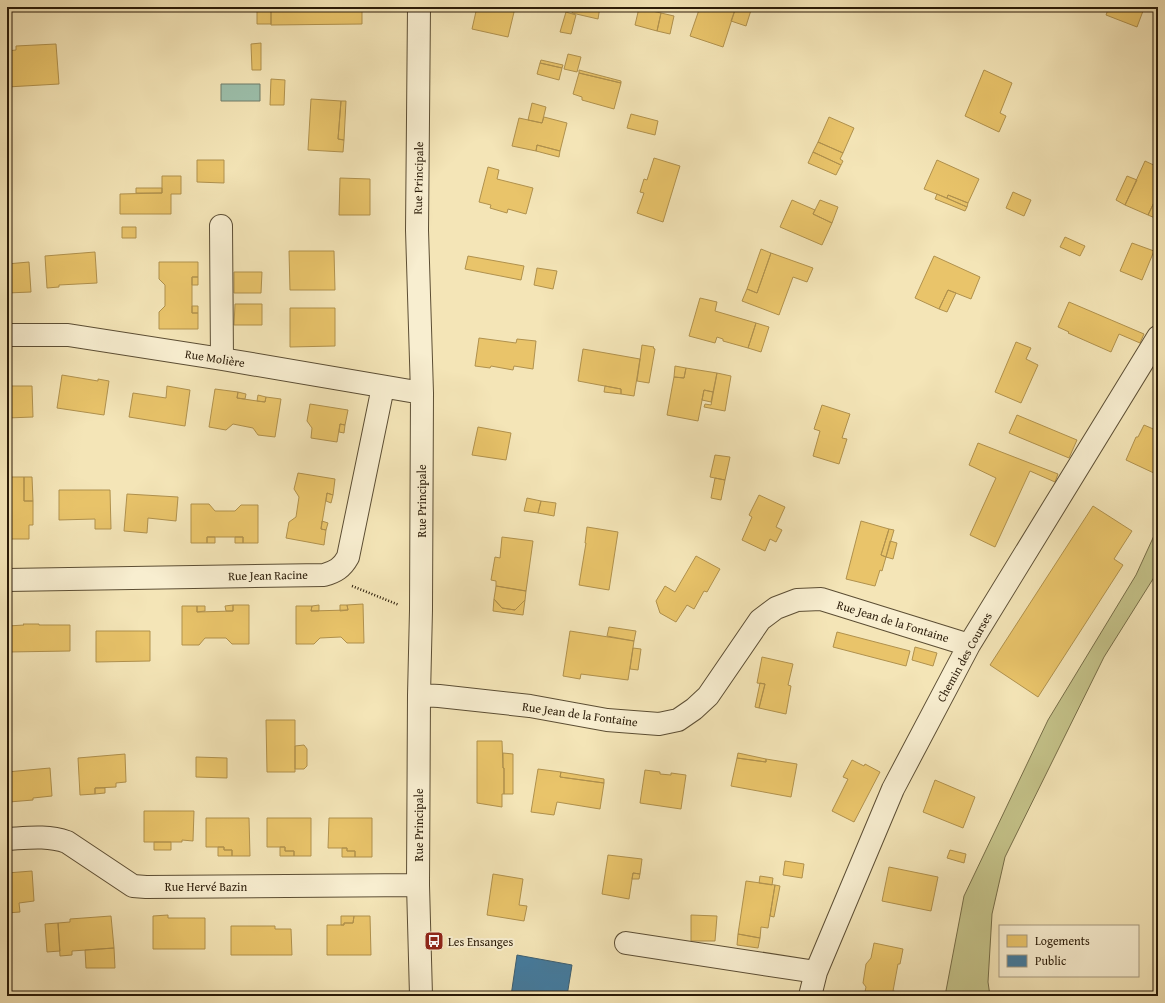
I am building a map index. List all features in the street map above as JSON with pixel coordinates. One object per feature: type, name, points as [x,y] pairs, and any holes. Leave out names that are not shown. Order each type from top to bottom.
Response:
[{"type":"street","name":"Rue Principale","points":[[420,7],[417,230],[422,393],[418,885],[421,996]]},
{"type":"street","points":[[221,226],[222,359]]},
{"type":"street","name":"Rue Molière","points":[[7,335],[68,335],[222,359],[422,393]]},
{"type":"street","name":"Chemin des Courses","points":[[810,996],[816,972],[893,789],[969,645],[1158,337]]},
{"type":"street","points":[[335,572],[345,563],[348,557],[383,387]]},
{"type":"street","name":"Rue Jean Racine","points":[[7,580],[324,574],[335,572]]},
{"type":"street","name":"Rue Jean de la Fontaine","points":[[419,695],[530,706],[607,720],[659,724],[678,720],[694,710],[708,696],[760,620],[776,608],[797,600],[821,599],[969,645]]},
{"type":"street","name":"Rue Hervé Bazin","points":[[7,839],[46,837],[67,842],[134,886],[418,885]]},
{"type":"street","points":[[626,942],[816,972]]},
{"type":"path","points":[[335,572],[348,584],[354,587],[405,608],[421,610]]},
{"type":"shaded area","points":[[221,84],[260,84],[260,101],[221,101]]},
{"type":"shaded area","points":[[1158,527],[1158,571],[1104,657],[1005,857],[992,914],[988,982],[990,996],[945,996],[964,896],[1048,720],[1136,575]]},
{"type":"building: Logements","points":[[257,7],[271,7],[271,24],[257,24]]},
{"type":"building: Logements","points":[[271,7],[349,7],[349,9],[362,9],[362,24],[271,25]]},
{"type":"building: Logements","points":[[477,7],[515,8],[508,37],[472,29]]},
{"type":"building: Logements","points":[[574,7],[600,7],[598,19],[572,13]]},
{"type":"building: Logements","points":[[700,7],[705,9],[706,7],[736,7],[723,47],[690,36]]},
{"type":"building: Logements","points":[[736,7],[752,7],[746,26],[731,21]]},
{"type":"building: Logements","points":[[1109,7],[1140,7],[1139,10],[1143,11],[1137,27],[1106,15]]},
{"type":"building: Logements","points":[[639,8],[661,13],[657,31],[635,25]]},
{"type":"building: Logements","points":[[566,12],[576,15],[571,34],[560,32]]},
{"type":"building: Logements","points":[[661,13],[674,16],[670,34],[657,31]]},
{"type":"building: Logements","points":[[261,43],[261,70],[252,70],[251,44]]},
{"type":"building: Logements","points":[[56,44],[59,84],[7,87],[7,51],[16,50],[16,46]]},
{"type":"building: Logements","points":[[568,54],[581,57],[577,72],[564,69]]},
{"type":"building: Logements","points":[[541,60],[563,65],[562,68],[540,63]]},
{"type":"building: Logements","points":[[540,63],[562,68],[559,80],[537,74]]},
{"type":"building: Logements","points":[[579,70],[621,81],[621,83],[579,73]]},
{"type":"building: Logements","points":[[984,70],[1012,83],[1000,113],[1006,116],[999,132],[965,116]]},
{"type":"building: Logements","points":[[579,73],[621,83],[614,109],[582,100],[582,97],[573,94]]},
{"type":"building: Logements","points":[[271,79],[285,80],[284,105],[270,105]]},
{"type":"building: Logements","points":[[311,99],[341,101],[338,139],[344,140],[343,152],[308,150]]},
{"type":"building: Logements","points":[[341,101],[346,101],[344,140],[338,139]]},
{"type":"building: Logements","points":[[532,103],[546,107],[542,123],[528,120]]},
{"type":"building: Logements","points":[[631,114],[658,121],[655,135],[627,128]]},
{"type":"building: Logements","points":[[544,117],[567,123],[560,151],[537,145],[536,151],[512,146],[519,118],[542,123]]},
{"type":"building: Logements","points":[[829,117],[854,128],[843,153],[818,142]]},
{"type":"building: Logements","points":[[818,142],[843,153],[840,159],[843,161],[841,165],[813,152]]},
{"type":"building: Logements","points":[[537,145],[560,151],[559,157],[536,151]]},
{"type":"building: Logements","points":[[813,152],[841,165],[836,175],[808,163]]},
{"type":"building: Logements","points":[[654,158],[680,166],[663,222],[637,213],[644,193],[640,192],[644,179],[647,180]]},
{"type":"building: Logements","points":[[197,160],[224,160],[224,183],[197,182]]},
{"type":"building: Logements","points":[[937,160],[979,179],[968,203],[948,195],[947,198],[924,189]]},
{"type":"building: Logements","points":[[1145,161],[1158,167],[1158,194],[1148,215],[1125,205]]},
{"type":"building: Logements","points":[[488,167],[499,170],[497,179],[533,188],[526,214],[508,209],[507,213],[490,208],[491,205],[479,202]]},
{"type":"building: Logements","points":[[162,176],[181,176],[181,194],[171,194],[171,214],[120,214],[120,194],[162,193]]},
{"type":"building: Logements","points":[[1127,176],[1137,180],[1125,205],[1116,200]]},
{"type":"building: Logements","points":[[340,178],[370,179],[370,215],[339,215]]},
{"type":"building: Logements","points":[[136,188],[162,188],[162,193],[136,193]]},
{"type":"building: Logements","points":[[1013,192],[1031,200],[1024,216],[1006,208]]},
{"type":"building: Logements","points":[[937,194],[967,207],[965,211],[935,199]]},
{"type":"building: Logements","points":[[1158,194],[1158,211],[1155,218],[1148,215]]},
{"type":"building: Logements","points":[[948,195],[968,203],[967,207],[947,198]]},
{"type":"building: Logements","points":[[792,200],[815,210],[813,214],[832,223],[822,245],[780,227]]},
{"type":"building: Logements","points":[[820,200],[838,207],[832,223],[813,214]]},
{"type":"building: Logements","points":[[122,227],[136,227],[136,238],[122,238]]},
{"type":"building: Logements","points":[[1065,237],[1085,246],[1080,256],[1060,247]]},
{"type":"building: Logements","points":[[1132,243],[1154,251],[1142,280],[1120,271]]},
{"type":"building: Logements","points":[[761,249],[771,253],[757,293],[747,289]]},
{"type":"building: Logements","points":[[289,251],[334,251],[335,290],[290,290]]},
{"type":"building: Logements","points":[[95,252],[97,283],[59,285],[59,287],[47,288],[45,256]]},
{"type":"building: Logements","points":[[771,253],[813,268],[807,282],[793,277],[779,315],[742,301],[747,289],[757,293]]},
{"type":"building: Logements","points":[[468,256],[524,266],[521,280],[465,269]]},
{"type":"building: Logements","points":[[934,256],[980,277],[971,299],[948,290],[939,309],[915,298]]},
{"type":"building: Logements","points":[[29,262],[31,292],[7,293],[7,264]]},
{"type":"building: Logements","points":[[159,262],[198,262],[198,277],[192,277],[192,313],[198,313],[198,329],[159,329],[159,312],[165,306],[165,285],[159,279]]},
{"type":"building: Logements","points":[[537,268],[557,271],[553,289],[534,285]]},
{"type":"building: Logements","points":[[234,272],[262,272],[261,293],[234,293]]},
{"type":"building: Logements","points":[[192,277],[198,277],[198,285],[192,285]]},
{"type":"building: Logements","points":[[948,290],[956,293],[947,312],[939,309]]},
{"type":"building: Logements","points":[[700,298],[717,302],[715,311],[756,323],[748,348],[723,341],[723,339],[717,337],[715,343],[689,336]]},
{"type":"building: Logements","points":[[1069,302],[1144,334],[1140,343],[1119,334],[1111,352],[1068,333],[1069,332],[1058,327]]},
{"type":"building: Logements","points":[[235,304],[262,304],[262,325],[234,325]]},
{"type":"building: Logements","points":[[192,306],[198,306],[198,313],[192,313]]},
{"type":"building: Logements","points":[[290,308],[335,308],[335,346],[290,347]]},
{"type":"building: Logements","points":[[756,323],[769,327],[761,352],[748,348]]},
{"type":"building: Logements","points":[[479,338],[516,343],[517,339],[536,341],[533,369],[514,366],[513,370],[491,366],[490,368],[475,366]]},
{"type":"building: Logements","points":[[1016,342],[1031,348],[1026,359],[1038,365],[1021,403],[995,392]]},
{"type":"building: Logements","points":[[642,345],[654,347],[653,348],[655,349],[649,383],[637,381]]},
{"type":"building: Logements","points":[[583,349],[640,359],[634,396],[621,394],[621,389],[578,381]]},
{"type":"building: Logements","points":[[675,366],[686,368],[684,378],[674,377]]},
{"type":"building: Logements","points":[[686,368],[717,373],[713,392],[704,390],[698,421],[667,415],[674,377],[684,378]]},
{"type":"building: Logements","points":[[717,373],[731,376],[725,411],[704,407],[705,404],[711,405]]},
{"type":"building: Logements","points":[[62,375],[98,381],[98,379],[109,381],[104,415],[57,408]]},
{"type":"building: Logements","points":[[7,386],[32,386],[33,417],[7,418]]},
{"type":"building: Logements","points":[[167,386],[190,390],[185,426],[129,417],[133,393],[166,398]]},
{"type":"building: Logements","points":[[605,386],[621,389],[621,394],[604,392]]},
{"type":"building: Logements","points":[[215,389],[238,392],[237,398],[265,402],[266,397],[281,399],[275,437],[258,435],[253,428],[233,424],[226,430],[209,427]]},
{"type":"building: Logements","points":[[704,390],[713,392],[711,402],[702,400]]},
{"type":"building: Logements","points":[[238,392],[246,394],[245,399],[237,398]]},
{"type":"building: Logements","points":[[258,395],[266,397],[265,402],[257,401]]},
{"type":"building: Logements","points":[[310,404],[348,410],[345,425],[340,424],[337,442],[311,438],[312,428],[307,421]]},
{"type":"building: Logements","points":[[822,405],[850,414],[842,438],[847,439],[839,464],[813,456],[820,431],[814,429]]},
{"type":"building: Logements","points":[[1017,415],[1077,440],[1069,458],[1009,433]]},
{"type":"building: Logements","points":[[340,424],[345,425],[344,433],[339,432]]},
{"type":"building: Logements","points":[[1144,425],[1158,431],[1158,471],[1156,474],[1126,460],[1136,437],[1138,437]]},
{"type":"building: Logements","points":[[478,427],[511,433],[506,460],[472,455]]},
{"type":"building: Logements","points":[[978,443],[1058,474],[1055,482],[1030,471],[995,547],[970,535],[996,478],[969,465]]},
{"type":"building: Logements","points":[[715,455],[730,457],[725,480],[710,477]]},
{"type":"building: Logements","points":[[298,473],[335,479],[333,495],[327,493],[321,529],[326,530],[324,545],[286,538],[289,522],[296,517],[299,497],[294,489]]},
{"type":"building: Logements","points":[[7,477],[24,477],[24,501],[33,501],[33,525],[29,525],[29,539],[7,539]]},
{"type":"building: Logements","points":[[24,477],[32,477],[33,501],[24,501]]},
{"type":"building: Logements","points":[[715,478],[725,480],[721,500],[711,498]]},
{"type":"building: Logements","points":[[59,490],[110,490],[111,529],[95,529],[95,519],[59,520]]},
{"type":"building: Logements","points":[[327,493],[333,495],[331,503],[326,501]]},
{"type":"building: Logements","points":[[127,494],[178,497],[176,521],[148,518],[147,533],[124,531]]},
{"type":"building: Logements","points":[[759,495],[785,507],[776,527],[782,530],[776,542],[770,539],[765,551],[742,540],[752,517],[749,515]]},
{"type":"building: Logements","points":[[527,498],[541,501],[538,513],[524,511]]},
{"type":"building: Logements","points":[[541,501],[556,503],[554,516],[538,513]]},
{"type":"building: Logements","points":[[191,504],[209,504],[215,511],[235,511],[241,505],[258,505],[258,543],[243,543],[243,537],[207,537],[207,543],[191,543]]},
{"type":"building: Logements","points":[[1093,506],[1132,531],[1114,559],[1123,565],[1038,697],[990,665]]},
{"type":"building: Logements","points":[[322,521],[328,523],[326,530],[321,529]]},
{"type":"building: Logements","points":[[861,521],[889,529],[881,555],[886,557],[882,571],[880,570],[875,586],[846,579]]},
{"type":"building: Logements","points":[[587,527],[618,532],[609,590],[579,585]]},
{"type":"building: Logements","points":[[889,529],[894,530],[886,557],[881,555]]},
{"type":"building: Logements","points":[[207,537],[215,537],[215,543],[207,543]]},
{"type":"building: Logements","points":[[235,537],[243,537],[243,543],[235,543]]},
{"type":"building: Logements","points":[[502,537],[533,541],[526,591],[496,586],[496,581],[491,580],[495,557],[500,558]]},
{"type":"building: Logements","points":[[890,541],[897,543],[893,559],[886,557]]},
{"type":"building: Logements","points":[[696,556],[720,569],[707,592],[704,591],[694,609],[687,605],[676,622],[660,613],[656,601],[665,586],[675,592]]},
{"type":"building: Logements","points":[[496,586],[526,591],[525,600],[515,610],[502,608],[494,599]]},
{"type":"building: Logements","points":[[494,599],[502,608],[515,610],[525,600],[523,615],[493,611]]},
{"type":"building: Logements","points":[[363,604],[364,643],[347,643],[341,637],[320,638],[314,644],[296,644],[296,606],[312,606],[311,611],[348,610],[347,605]]},
{"type":"building: Logements","points":[[233,605],[249,605],[249,644],[232,644],[226,638],[205,638],[199,645],[182,645],[182,606],[197,606],[197,612],[233,611]]},
{"type":"building: Logements","points":[[233,605],[233,611],[226,611],[225,606]]},
{"type":"building: Logements","points":[[319,605],[319,611],[311,611],[312,606]]},
{"type":"building: Logements","points":[[340,605],[347,605],[348,610],[340,611]]},
{"type":"building: Logements","points":[[197,606],[205,606],[205,611],[197,612]]},
{"type":"building: Logements","points":[[23,624],[70,625],[70,651],[8,652],[8,626],[24,625]]},
{"type":"building: Logements","points":[[609,627],[636,631],[634,641],[607,636]]},
{"type":"building: Logements","points":[[96,631],[150,631],[150,661],[96,662]]},
{"type":"building: Logements","points":[[570,631],[634,641],[628,680],[581,674],[580,679],[563,676]]},
{"type":"building: Logements","points":[[837,632],[910,651],[906,666],[833,647]]},
{"type":"building: Logements","points":[[915,647],[937,653],[933,666],[912,660]]},
{"type":"building: Logements","points":[[633,648],[641,649],[638,670],[630,669]]},
{"type":"building: Logements","points":[[762,657],[793,664],[788,685],[791,686],[786,714],[759,708],[765,684],[757,683]]},
{"type":"building: Logements","points":[[760,683],[765,684],[759,708],[755,707]]},
{"type":"building: Logements","points":[[266,720],[295,720],[295,772],[267,772]]},
{"type":"building: Logements","points":[[477,741],[502,741],[504,794],[502,794],[502,807],[477,803]]},
{"type":"building: Logements","points":[[304,745],[307,749],[307,766],[304,769],[295,769],[295,746]]},
{"type":"building: Logements","points":[[503,753],[513,754],[513,794],[504,794]]},
{"type":"building: Logements","points":[[738,753],[766,759],[766,762],[737,758]]},
{"type":"building: Logements","points":[[125,754],[126,782],[116,783],[116,787],[95,788],[95,794],[80,795],[78,758]]},
{"type":"building: Logements","points":[[196,757],[227,758],[227,778],[196,777]]},
{"type":"building: Logements","points":[[737,758],[766,762],[766,759],[797,764],[791,797],[731,786]]},
{"type":"building: Logements","points":[[852,760],[864,766],[865,764],[880,772],[854,822],[832,811],[848,779],[843,777]]},
{"type":"building: Logements","points":[[50,768],[52,796],[33,798],[33,800],[9,802],[7,772]]},
{"type":"building: Logements","points":[[538,769],[561,772],[560,777],[604,783],[600,809],[557,802],[554,815],[531,812]]},
{"type":"building: Logements","points":[[645,770],[660,772],[660,774],[671,775],[671,773],[686,775],[681,809],[640,803]]},
{"type":"building: Logements","points":[[561,772],[604,779],[604,783],[560,777]]},
{"type":"building: Logements","points":[[935,780],[975,797],[963,828],[923,812]]},
{"type":"building: Logements","points":[[95,788],[105,788],[105,793],[95,794]]},
{"type":"building: Logements","points":[[144,811],[194,811],[193,841],[182,840],[182,842],[144,842]]},
{"type":"building: Logements","points":[[206,818],[249,818],[250,856],[232,856],[232,850],[224,850],[224,847],[206,847]]},
{"type":"building: Logements","points":[[267,818],[311,818],[311,856],[294,856],[294,851],[285,851],[285,847],[267,847]]},
{"type":"building: Logements","points":[[329,818],[372,818],[372,857],[355,857],[355,851],[347,851],[347,848],[328,848]]},
{"type":"building: Logements","points":[[154,842],[171,842],[171,850],[154,850]]},
{"type":"building: Logements","points":[[218,847],[224,847],[224,850],[232,850],[232,856],[218,856]]},
{"type":"building: Logements","points":[[280,847],[285,847],[285,851],[294,851],[294,856],[280,856]]},
{"type":"building: Logements","points":[[342,848],[347,848],[347,851],[355,851],[355,857],[342,857]]},
{"type":"building: Logements","points":[[950,850],[966,854],[964,863],[947,858]]},
{"type":"building: Logements","points":[[608,855],[642,859],[640,874],[633,873],[629,899],[602,894]]},
{"type":"building: Logements","points":[[785,861],[804,864],[802,878],[783,875]]},
{"type":"building: Logements","points":[[889,867],[938,877],[931,911],[882,901]]},
{"type":"building: Logements","points":[[32,871],[34,901],[19,903],[20,912],[7,913],[7,873]]},
{"type":"building: Logements","points":[[633,873],[640,874],[639,879],[632,879]]},
{"type":"building: Logements","points":[[493,874],[523,879],[519,905],[527,906],[524,921],[487,915]]},
{"type":"building: Logements","points":[[760,876],[773,878],[772,885],[759,883]]},
{"type":"building: Logements","points":[[746,881],[775,885],[768,928],[761,927],[760,938],[738,934]]},
{"type":"building: Logements","points":[[775,885],[780,886],[774,917],[770,916]]},
{"type":"building: Logements","points":[[168,915],[168,918],[205,918],[205,949],[153,949],[153,916]]},
{"type":"building: Logements","points":[[691,915],[717,916],[715,941],[691,941]]},
{"type":"building: Logements","points":[[111,916],[114,948],[72,951],[72,955],[60,956],[58,923],[70,922],[70,919]]},
{"type":"building: Logements","points":[[341,916],[354,916],[353,923],[344,923],[344,925],[341,925]]},
{"type":"building: Logements","points":[[354,916],[370,916],[371,955],[327,955],[327,925],[344,925],[344,923],[353,923]]},
{"type":"building: Logements","points":[[58,923],[60,951],[47,952],[45,924]]},
{"type":"building: Logements","points":[[231,926],[275,926],[275,929],[291,929],[292,955],[231,955]]},
{"type":"building: Logements","points":[[738,934],[760,938],[758,948],[737,945]]},
{"type":"building: Logements","points":[[874,943],[903,949],[900,964],[898,964],[893,991],[907,994],[907,996],[864,996],[866,987],[863,983],[866,964],[871,958]]},
{"type":"building: Logements","points":[[114,948],[115,968],[86,968],[85,950]]},
{"type":"building: Public","points":[[517,955],[572,965],[567,996],[511,996]]},
{"type":"place","name":"Les Ensanges","points":[[434,941]]}]
